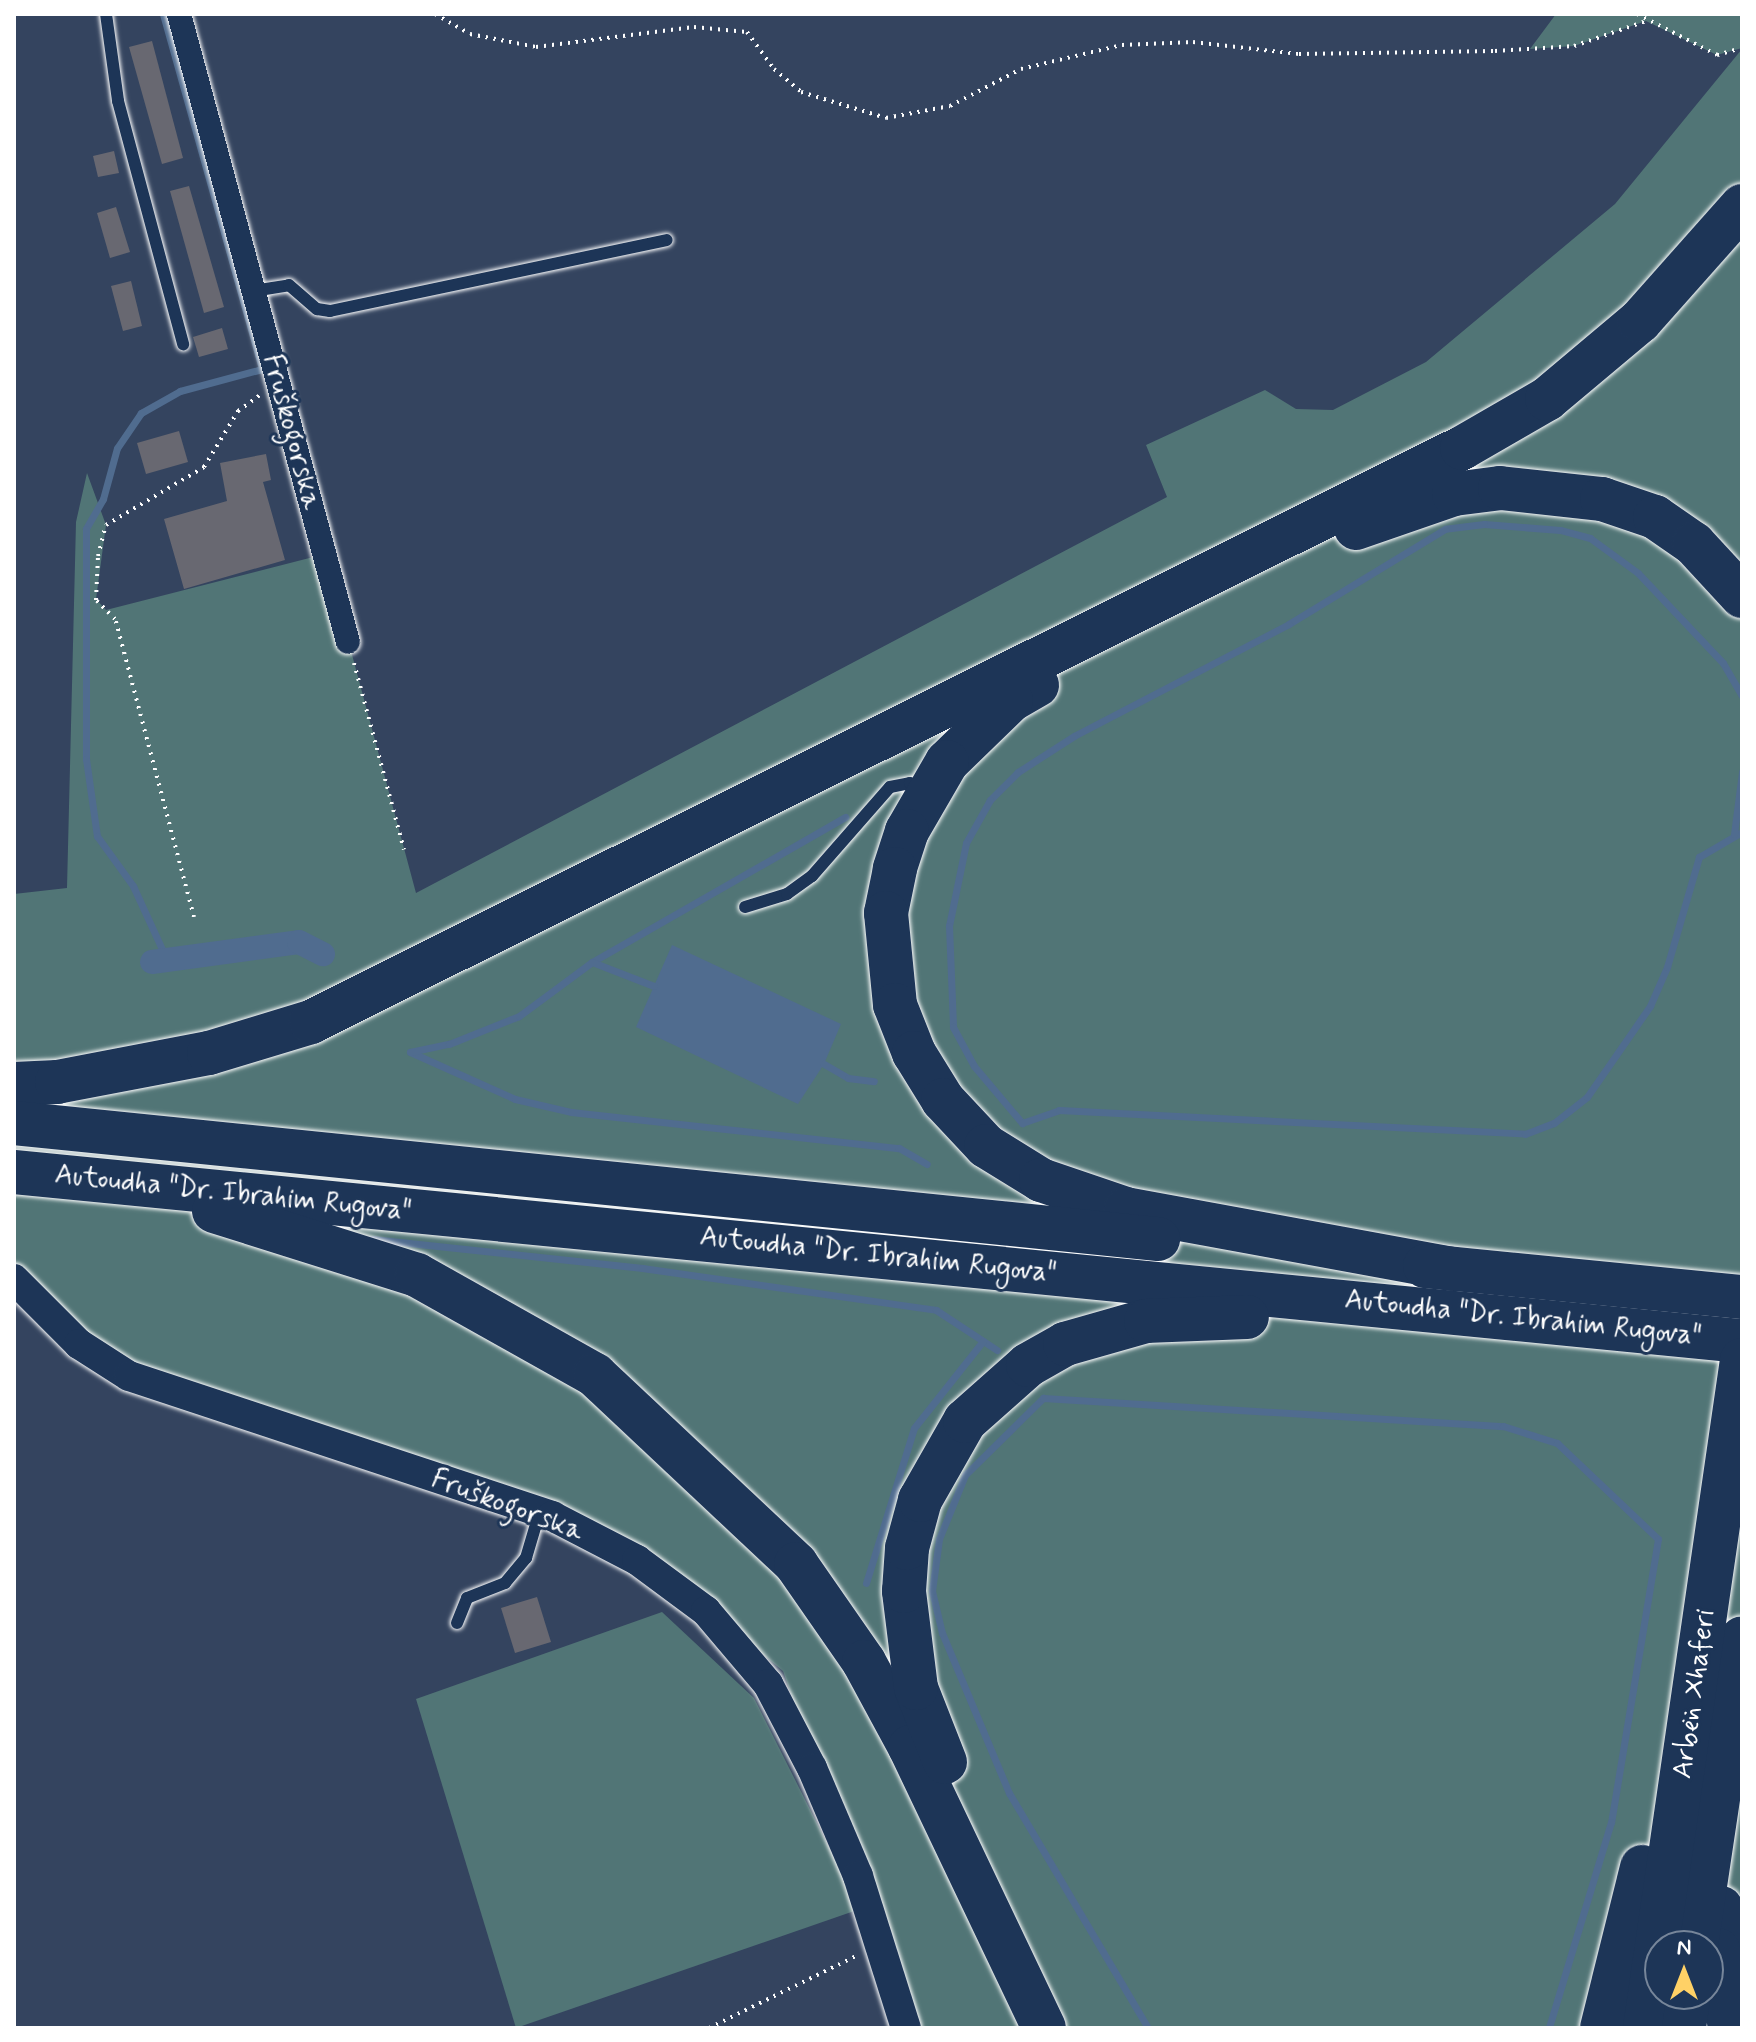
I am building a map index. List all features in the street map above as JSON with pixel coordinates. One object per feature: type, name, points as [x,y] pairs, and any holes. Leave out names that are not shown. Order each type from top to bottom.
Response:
[{"type":"highway","points":[[14,1084],[57,1082],[209,1053],[311,1022],[1462,448],[1547,399],[1640,321],[1742,206]]},
{"type":"highway","points":[[1454,1269],[1126,1209],[1041,1180],[986,1146],[943,1100],[914,1053],[892,990],[886,913],[907,831],[926,793],[971,736],[1011,700],[1052,676],[1301,552],[1392,512],[1454,494],[1500,488],[1552,490],[1602,499],[1655,517],[1694,544],[1742,596]]},
{"type":"highway","points":[[14,1123],[1742,1297]]},
{"type":"highway","points":[[35,1174],[228,1214],[417,1275],[595,1375],[796,1564],[864,1662],[1044,2028]]},
{"type":"highway","name":"Autoudha \"Dr. Ibrahim Rugova\"","points":[[35,1174],[1742,1341]]},
{"type":"highway","points":[[1072,2028],[933,1734],[906,1637],[907,1548],[920,1500],[965,1421],[1006,1382],[1065,1344],[1146,1321],[1207,1316],[1630,1329]]},
{"type":"highway","name":"Arbën Xhaferi","points":[[1645,2028],[1742,1360]]},
{"type":"highway","points":[[1730,2028],[1718,1950],[1727,1740],[1742,1638]]},
{"type":"highway","points":[[1602,2028],[1650,1830],[1698,1677]]},
{"type":"highway","name":"Arbën Xhaferi","points":[[1698,1930],[1727,1740]]},
{"type":"street","name":"Fruškogorska","points":[[179,14],[348,642]]},
{"type":"street","name":"Fruškogorska","points":[[14,1279],[79,1344],[129,1376],[539,1514],[637,1560],[694,1603],[768,1684],[824,1795],[880,1944],[906,2028]]},
{"type":"lane","points":[[106,14],[118,101],[183,344]]},
{"type":"lane","points":[[253,291],[289,285],[317,309],[330,311],[667,240]]},
{"type":"lane","points":[[745,907],[787,894],[812,876],[890,787],[910,783],[926,793]]},
{"type":"lane","points":[[457,1623],[467,1598],[505,1583],[526,1558],[539,1514]]},
{"type":"path","points":[[435,14],[470,34],[536,47],[694,27],[747,32],[774,69],[801,92],[886,118],[950,106],[1021,69],[1122,45],[1193,42],[1299,54],[1495,51],[1574,46],[1646,21]]},
{"type":"path","points":[[1637,14],[1717,55],[1742,48]]},
{"type":"path","points":[[194,917],[115,619],[96,600],[98,556],[106,525],[204,467],[238,411],[278,382]]},
{"type":"path","points":[[348,642],[404,849]]},
{"type":"path","points":[[709,2028],[880,1944]]},
{"type":"green space","points":[[1556,14],[1742,14],[1742,48],[1717,55],[1646,21],[1574,46],[1530,49]]},
{"type":"green space","points":[[1742,49],[1742,2028],[906,2028],[783,1671],[640,1553],[129,1376],[14,1273],[14,894],[67,888],[76,522],[87,473],[106,525],[96,599],[106,610],[325,554],[416,893],[1167,497],[1146,445],[1265,390],[1296,409],[1333,410],[1426,362],[1615,204]]},
{"type":"green space","points":[[662,1612],[754,1698],[860,1909],[516,2028],[416,1699]]},
{"type":"water","points":[[672,945],[841,1024],[824,1064],[798,1104],[636,1027]]},
{"type":"building","points":[[152,41],[183,158],[162,164],[129,47]]},
{"type":"building","points":[[114,151],[119,173],[98,177],[93,156]]},
{"type":"building","points":[[189,186],[224,307],[204,313],[170,191]]},
{"type":"building","points":[[116,207],[130,252],[110,258],[97,213]]},
{"type":"building","points":[[131,281],[142,326],[123,331],[111,286]]},
{"type":"building","points":[[222,328],[228,349],[199,357],[193,337]]},
{"type":"building","points":[[179,431],[188,462],[146,474],[137,443]]},
{"type":"building","points":[[266,454],[271,480],[263,482],[285,560],[184,589],[164,519],[227,501],[220,463]]},
{"type":"building","points":[[537,1597],[551,1642],[515,1653],[501,1608]]},
{"type":"waterway","points":[[163,14],[262,369],[180,391],[141,413],[117,448],[103,499],[86,529],[86,759],[97,836],[133,886],[167,960]]},
{"type":"waterway","points":[[1742,696],[1723,663],[1638,573],[1590,538],[1560,530],[1484,524],[1445,529],[1289,624],[1074,736],[1018,772],[990,800],[966,843],[949,926],[953,1027],[974,1066],[1022,1123],[1059,1110],[1525,1134],[1554,1123],[1587,1097],[1650,1006],[1667,967],[1699,857],[1742,832]]},
{"type":"waterway","points":[[1734,834],[1742,772]]},
{"type":"waterway","points":[[592,962],[845,817]]},
{"type":"waterway","points":[[152,962],[299,942],[323,954]]},
{"type":"waterway","points":[[410,1052],[449,1044],[519,1016],[592,962],[654,986]]},
{"type":"waterway","points":[[410,1052],[515,1099],[571,1112],[899,1148],[927,1164]]},
{"type":"waterway","points":[[824,1064],[848,1078],[874,1081]]},
{"type":"waterway","points":[[372,1239],[642,1268],[936,1310],[997,1350]]},
{"type":"waterway","points":[[866,1583],[914,1428],[983,1341]]},
{"type":"waterway","points":[[1148,2028],[1009,1793],[942,1633],[932,1591],[939,1539],[965,1475],[1043,1398],[1503,1426],[1557,1443],[1658,1539],[1611,1822],[1549,2028]]}]
